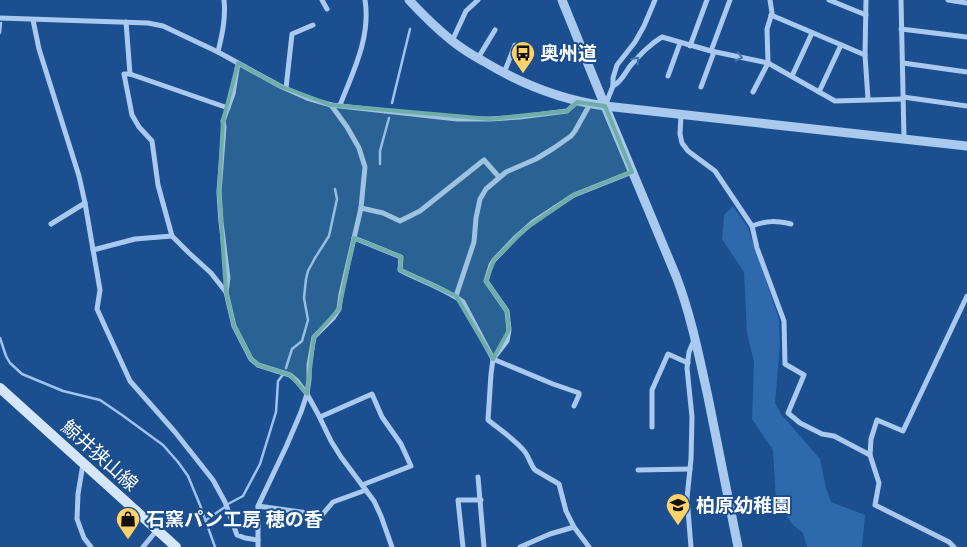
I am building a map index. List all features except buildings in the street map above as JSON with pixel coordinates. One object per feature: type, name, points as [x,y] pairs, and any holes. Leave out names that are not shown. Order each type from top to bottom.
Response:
[{"type":"main road","name":"鯨井狭山線","points":[[0,388],[176,547]]},
{"type":"street","points":[[218,52],[224,27],[224,0]]},
{"type":"street","points":[[322,0],[327,9]]},
{"type":"street","points":[[340,105],[366,31],[365,0]]},
{"type":"street","points":[[409,0],[452,41],[504,74],[537,89],[577,102],[967,146]]},
{"type":"street","points":[[452,41],[466,11],[478,0]]},
{"type":"street","points":[[605,106],[613,86],[617,65],[635,42],[655,0]]},
{"type":"street","points":[[690,46],[708,0]]},
{"type":"street","points":[[701,88],[730,0]]},
{"type":"street","points":[[753,92],[768,63],[767,29],[772,13],[770,0]]},
{"type":"street","points":[[828,0],[866,15]]},
{"type":"street","points":[[866,0],[865,55],[868,99]]},
{"type":"street","points":[[901,0],[904,138]]},
{"type":"street","points":[[948,0],[967,3]]},
{"type":"street","points":[[564,1],[605,106],[683,294],[695,338],[738,547]]},
{"type":"street","points":[[771,15],[865,55]]},
{"type":"street","points":[[0,18],[148,23],[163,26],[307,98],[332,105],[457,119],[490,119],[567,111],[577,102]]},
{"type":"street","points":[[33,20],[39,49],[79,176],[85,203],[100,290],[97,309],[130,381],[175,432],[213,480],[225,502],[237,534],[245,538],[258,540]]},
{"type":"street","points":[[126,22],[130,74]]},
{"type":"street","points":[[286,88],[292,34],[313,25]]},
{"type":"street","points":[[901,29],[967,37]]},
{"type":"street","points":[[478,58],[495,30]]},
{"type":"street","points":[[792,76],[812,33]]},
{"type":"street","points":[[613,86],[619,84],[630,66],[650,44],[662,37],[712,52],[768,63],[835,101],[903,98],[967,106]]},
{"type":"street","points":[[668,76],[680,43]]},
{"type":"street","points":[[504,74],[516,45]]},
{"type":"street","points":[[819,92],[841,45]]},
{"type":"street","points":[[238,63],[233,94],[223,121],[219,192],[228,278],[226,292],[234,326],[251,359],[258,365],[290,375],[307,394],[341,457],[374,501],[392,547]]},
{"type":"street","points":[[903,63],[967,72]]},
{"type":"street","points":[[226,292],[211,273],[172,236],[158,185],[152,141],[139,127],[132,115],[124,74],[130,74],[228,108]]},
{"type":"street","points":[[456,296],[474,242],[480,199],[486,189],[506,172],[536,159],[571,136],[590,104]]},
{"type":"street","points":[[258,547],[258,506],[286,447],[307,394],[308,365],[314,337],[333,318],[339,309],[360,208],[365,166],[359,148],[332,105]]},
{"type":"street","points":[[681,115],[680,134],[682,143],[688,152],[715,171],[752,226],[757,248],[784,322],[785,364],[804,375],[788,413],[800,424],[822,434],[834,436],[870,456]]},
{"type":"street","points":[[360,208],[383,213],[400,221],[420,211],[484,160],[499,177]]},
{"type":"street","points":[[589,547],[574,527],[566,511],[559,484],[535,470],[522,448],[488,420],[493,359],[506,341],[509,330],[507,311],[486,281],[494,260],[525,229],[574,195],[632,172]]},
{"type":"street","points":[[50,224],[85,203]]},
{"type":"street","points":[[752,226],[776,221],[791,224]]},
{"type":"street","points":[[93,250],[135,239],[172,236]]},
{"type":"street","points":[[354,238],[401,257],[400,270],[456,296],[463,302],[493,359],[579,393],[574,406]]},
{"type":"street","points":[[954,547],[949,542],[875,505],[879,483],[870,456],[871,439],[877,420],[903,431],[967,296]]},
{"type":"street","points":[[691,547],[687,498],[692,417],[687,368],[689,352],[695,338]]},
{"type":"street","points":[[652,427],[652,390],[668,354],[688,363]]},
{"type":"street","points":[[258,506],[322,515],[333,502],[410,466],[402,444],[382,417],[372,394],[320,417]]},
{"type":"street","points":[[83,463],[78,494],[77,519],[84,538],[91,547]]},
{"type":"street","points":[[638,470],[690,469]]},
{"type":"street","points":[[478,477],[484,547]]},
{"type":"street","points":[[463,547],[458,500],[481,500]]},
{"type":"street","points":[[520,547],[550,534],[574,527]]},
{"type":"street","points":[[143,547],[160,533],[166,547]]},
{"type":"highlighted area","points":[[238,63],[280,86],[331,105],[490,119],[567,111],[577,102],[605,106],[632,172],[574,195],[525,229],[494,260],[486,281],[507,311],[509,330],[493,359],[456,296],[400,270],[401,257],[354,238],[339,309],[314,337],[307,394],[290,375],[258,365],[251,359],[234,326],[226,292],[219,192],[223,121]]},
{"type":"shaded area","points":[[733,206],[748,228],[779,319],[780,345],[775,403],[781,414],[820,459],[831,502],[865,515],[862,547],[807,547],[803,533],[793,525],[776,501],[773,450],[752,419],[754,362],[747,333],[744,272],[722,239],[724,215]]},
{"type":"waterway","points":[[0,33],[1,23]]},
{"type":"waterway","points":[[392,103],[410,29]]},
{"type":"waterway","points":[[380,164],[380,151],[389,118]]},
{"type":"waterway","points":[[286,368],[292,349],[302,341],[308,320],[304,298],[306,279],[308,271],[329,236],[337,199],[335,189]]},
{"type":"waterway","points":[[0,338],[10,363],[22,374],[63,391],[100,400],[163,445],[188,476],[215,547]]},
{"type":"waterway","points":[[228,504],[243,496],[260,464],[276,412],[278,381],[282,376]]},
{"type":"waterway","points":[[206,520],[225,507]]},
{"type":"place","name":"奥州道","points":[[523,74]]},
{"type":"place","name":"柏原幼稚園","points":[[678,526]]},
{"type":"place","name":"石窯パン工房 穂の香","points":[[128,540]]}]
